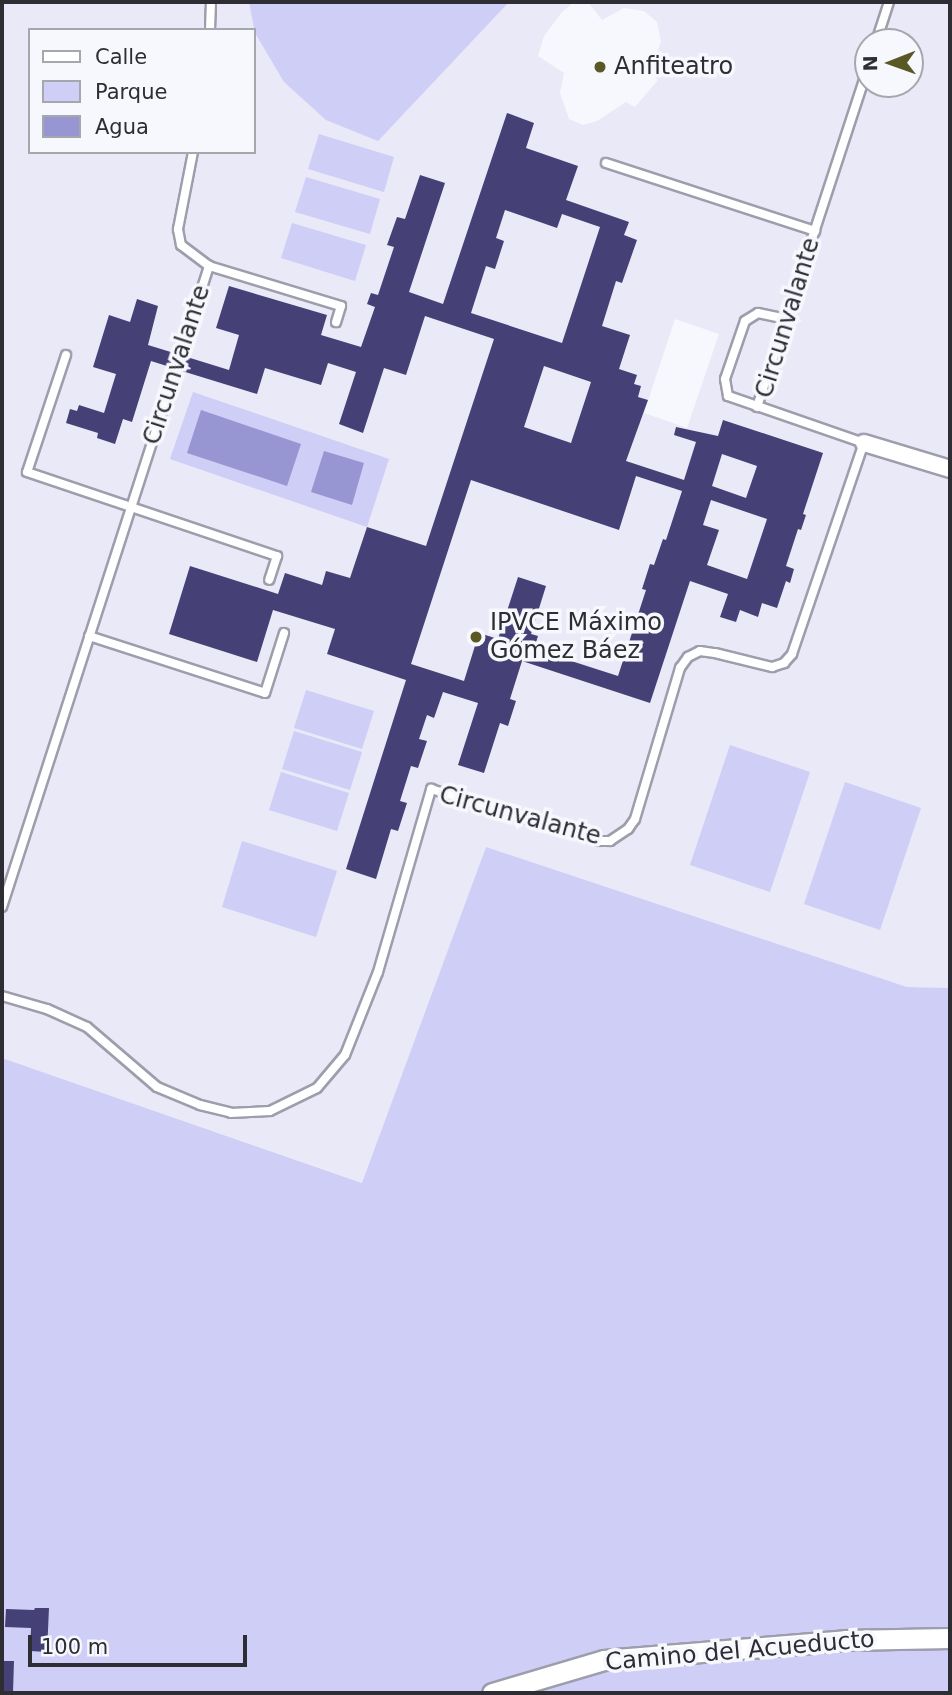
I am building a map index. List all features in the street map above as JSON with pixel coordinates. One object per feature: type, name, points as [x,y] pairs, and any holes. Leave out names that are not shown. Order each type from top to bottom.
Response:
[{"type":"street","points":[[864,443],[950,469]]},
{"type":"street","name":"Camino del Acueducto","points":[[492,1693],[604,1660],[845,1640],[950,1638]]},
{"type":"lane","points":[[210,28],[211,2]]},
{"type":"lane","points":[[881,28],[889,2]]},
{"type":"lane","name":"Circunvalante","points":[[2,996],[47,1009],[87,1027],[157,1087],[200,1105],[231,1113],[270,1111],[317,1088],[345,1055],[378,972],[431,789],[599,841],[610,841],[628,829],[635,819],[680,668],[688,657],[700,652],[715,653],[772,667],[784,663],[792,654],[864,443],[757,407],[858,98]]},
{"type":"lane","name":"Circunvalante","points":[[2,906],[5,884],[209,266],[181,245],[178,229],[193,154]]},
{"type":"lane","points":[[606,163],[815,231]]},
{"type":"lane","points":[[209,266],[341,306],[336,322]]},
{"type":"lane","points":[[757,407],[729,396],[725,379],[745,321],[758,313],[786,319]]},
{"type":"lane","points":[[66,355],[27,472],[277,556],[269,580]]},
{"type":"lane","points":[[89,636],[265,693],[284,633]]},
{"type":"shaded area","name":"IPVCE Máximo Gómez Báez","points":[[2,2],[574,2],[562,12],[544,36],[538,56],[564,73],[560,93],[569,119],[583,125],[597,121],[626,102],[635,107],[658,80],[650,73],[661,42],[657,22],[644,11],[624,8],[602,20],[588,2],[950,2],[950,988],[907,987],[486,847],[363,1183],[2,1058]],"holes":[[[675,319],[719,334],[687,428],[644,413]]]},
{"type":"green space","points":[[249,2],[509,2],[378,141],[326,120],[284,82],[254,28]]},
{"type":"green space","points":[[319,134],[394,157],[384,192],[308,169]]},
{"type":"green space","points":[[306,177],[380,199],[370,234],[295,212]]},
{"type":"green space","points":[[292,223],[366,245],[355,281],[281,258]]},
{"type":"green space","points":[[193,392],[389,459],[367,527],[170,459]]},
{"type":"green space","points":[[306,690],[374,711],[362,749],[294,728]]},
{"type":"green space","points":[[294,731],[362,752],[350,790],[282,769]]},
{"type":"green space","points":[[730,745],[810,772],[770,892],[690,865]]},
{"type":"green space","points":[[281,772],[349,793],[337,831],[269,810]]},
{"type":"green space","points":[[845,782],[921,808],[880,930],[804,904]]},
{"type":"green space","points":[[242,841],[337,871],[316,937],[222,907]]},
{"type":"green space","points":[[486,847],[907,987],[950,988],[950,1693],[2,1693],[2,1058],[362,1183]]},
{"type":"water","points":[[201,410],[301,444],[287,486],[187,453]]},
{"type":"water","points":[[324,451],[364,463],[352,505],[311,492]]},
{"type":"building","points":[[507,113],[534,123],[526,148],[578,166],[566,200],[629,222],[624,235],[637,240],[622,283],[616,281],[602,326],[630,335],[619,369],[637,375],[634,384],[641,386],[638,397],[648,400],[626,461],[684,480],[696,442],[674,435],[676,427],[718,436],[723,420],[823,453],[803,514],[806,515],[801,530],[798,529],[786,566],[794,569],[790,583],[786,581],[777,608],[762,603],[758,617],[740,610],[736,622],[720,617],[728,594],[690,581],[650,703],[522,661],[510,699],[516,701],[508,726],[500,723],[484,773],[458,765],[478,703],[443,692],[434,718],[427,715],[419,739],[427,741],[418,768],[411,766],[400,801],[407,803],[398,831],[391,829],[376,879],[346,869],[406,680],[327,654],[335,629],[273,610],[257,662],[169,634],[190,566],[278,594],[285,573],[322,585],[326,571],[350,578],[367,527],[426,546],[494,339],[425,316],[406,375],[384,368],[363,433],[339,424],[356,372],[328,363],[321,385],[265,368],[257,394],[182,371],[187,357],[229,370],[239,335],[216,328],[229,286],[327,315],[321,335],[361,347],[375,307],[367,304],[371,293],[378,295],[394,247],[387,245],[397,217],[405,219],[420,175],[445,183],[409,292],[443,304]],"holes":[[[505,210],[557,228],[562,214],[600,227],[562,343],[471,313],[486,266],[495,269],[504,241],[496,238]],[[544,366],[591,382],[571,443],[524,427]],[[722,454],[757,466],[746,498],[712,486]],[[636,476],[682,491],[666,540],[663,539],[654,565],[650,564],[642,589],[646,590],[618,676],[534,649],[538,636],[531,634],[546,586],[518,577],[498,639],[479,633],[464,681],[411,664],[471,480],[619,530]],[[711,500],[767,519],[747,579],[707,565],[719,530],[703,525]]]},
{"type":"building","points":[[137,299],[158,306],[148,345],[174,353],[170,367],[151,361],[132,422],[123,419],[115,444],[97,438],[98,433],[66,423],[70,409],[77,411],[79,405],[104,413],[116,374],[93,367],[109,315],[130,322]]},
{"type":"building","points":[[49,1608],[47,1652],[30,1651],[31,1628],[5,1627],[6,1609]]},
{"type":"building","points":[[2,1661],[14,1661],[13,1692],[2,1691]]},
{"type":"place","name":"Anfiteatro","points":[[600,67]]},
{"type":"place","name":"IPVCE Máximo Gómez Báez","points":[[476,637]]}]
